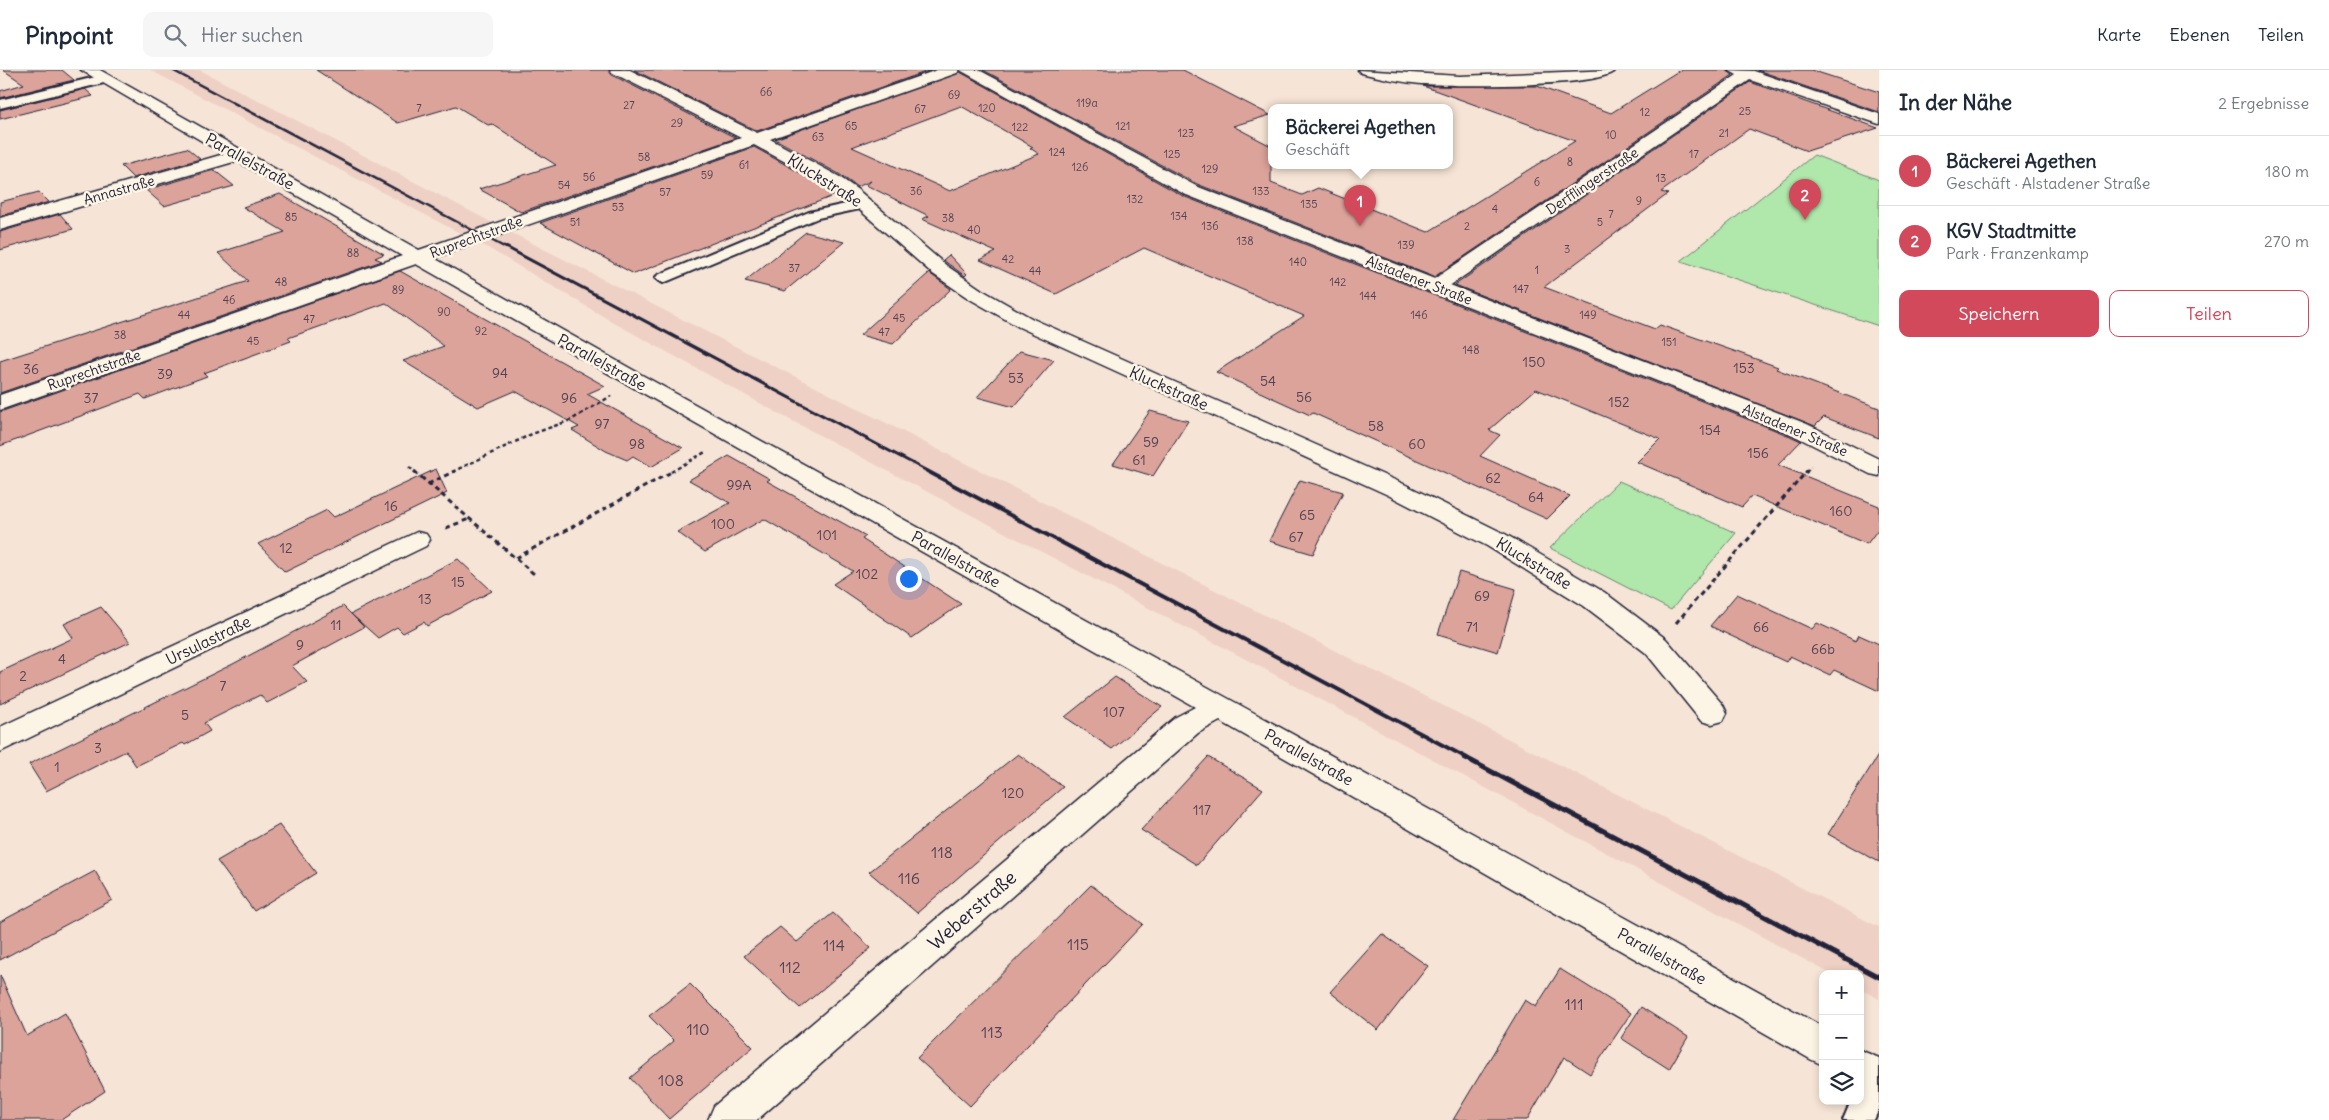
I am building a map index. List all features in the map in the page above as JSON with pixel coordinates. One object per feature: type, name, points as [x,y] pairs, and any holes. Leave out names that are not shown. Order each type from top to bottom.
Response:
[{"type":"street","name":"Kluckstraße","points":[[618,70],[756,139],[832,180],[864,204],[940,270],[996,307],[1068,344],[1462,522],[1542,566],[1594,599],[1656,646],[1712,713]]},
{"type":"street","name":"Ruprechtstraße","points":[[0,403],[952,70]]},
{"type":"street","name":"Alstadener Straße","points":[[968,70],[1190,190],[1830,443],[1879,470]]},
{"type":"street","points":[[1366,70],[1403,79],[1437,81],[1580,77],[1607,70]]},
{"type":"street","name":"Derfflingerstraße","points":[[1435,287],[1743,72]]},
{"type":"street","points":[[1743,72],[1879,119]]},
{"type":"street","name":"Parallelstraße","points":[[97,74],[634,380],[1220,707],[1819,1045]]},
{"type":"street","name":"Annastraße","points":[[0,224],[239,155]]},
{"type":"street","name":"Ursulastraße","points":[[0,740],[417,540]]},
{"type":"street","name":"Weberstraße","points":[[728,1120],[1187,725],[1220,707]]},
{"type":"lane","points":[[0,104],[97,74]]},
{"type":"lane","points":[[663,278],[814,215],[864,204]]},
{"type":"lane","points":[[1858,1120],[1872,1075]]},
{"type":"path","points":[[428,484],[532,434],[571,420],[634,380]]},
{"type":"path","points":[[516,558],[630,497],[733,435]]},
{"type":"path","points":[[1656,646],[1830,443]]},
{"type":"path","points":[[409,467],[534,574]]},
{"type":"shaded area","points":[[150,70],[200,70],[514,234],[1879,927],[1879,999],[1864,991],[1864,970],[1824,970],[1253,663],[783,416],[616,324],[488,248]]},
{"type":"green space","points":[[1814,155],[1879,180],[1879,326],[1681,261]]},
{"type":"green space","points":[[1619,481],[1736,533],[1671,610],[1550,548]]},
{"type":"building","points":[[3,70],[62,70],[74,80],[0,98],[0,91],[24,84]]},
{"type":"building","points":[[316,70],[608,70],[612,75],[736,138],[521,212],[479,189],[556,165],[492,124],[488,125],[456,106],[398,123]]},
{"type":"building","points":[[634,70],[931,70],[757,131]]},
{"type":"building","points":[[983,70],[1183,70],[1268,114],[1268,116],[1233,126],[1268,144],[1268,169],[1271,169],[1271,183],[1302,195],[1318,188],[1428,232],[1575,141],[1423,86],[1537,86],[1611,113],[1680,70],[1726,70],[1733,75],[1434,277],[1197,184]]},
{"type":"building","points":[[1757,70],[1811,70],[1879,92],[1879,112]]},
{"type":"building","points":[[960,72],[1183,196],[1801,441],[1778,465],[1879,506],[1879,528],[1867,544],[1752,496],[1742,507],[1637,462],[1660,439],[1536,389],[1489,430],[1500,435],[1480,456],[1570,496],[1547,519],[1313,413],[1310,415],[1216,372],[1304,316],[1144,248],[1056,294],[980,260],[996,252],[922,219],[929,216],[866,185],[871,181],[857,187],[839,174],[775,139]],"holes":[[[961,106],[1033,147],[1030,148],[1039,154],[950,191],[852,147]]]},
{"type":"building","points":[[1750,82],[1878,128],[1807,151],[1749,129],[1661,192],[1668,194],[1544,287],[1655,329],[1660,325],[1731,350],[1879,408],[1879,438],[1824,417],[1815,426],[1455,285]]},
{"type":"building","points":[[85,89],[93,96],[0,119],[0,110]]},
{"type":"building","points":[[754,147],[838,194],[634,274],[540,223]]},
{"type":"building","points":[[187,148],[200,159],[133,178],[121,166]]},
{"type":"building","points":[[214,170],[234,186],[164,206],[146,190]]},
{"type":"building","points":[[39,192],[49,202],[0,216],[0,202]]},
{"type":"building","points":[[280,194],[384,254],[375,258],[382,261],[0,393],[0,361],[248,281],[218,253],[285,232],[243,207]]},
{"type":"building","points":[[60,214],[73,229],[0,250],[0,232]]},
{"type":"building","points":[[806,232],[844,242],[785,291],[745,281]]},
{"type":"building","points":[[949,255],[967,274],[965,276],[943,260]]},
{"type":"building","points":[[400,271],[605,386],[587,394],[683,448],[651,467],[633,456],[627,460],[606,451],[572,430],[579,427],[515,391],[478,407],[403,361],[444,346],[386,303],[288,338],[291,341],[204,373],[207,376],[145,399],[140,394],[0,446],[0,412]]},
{"type":"building","points":[[929,273],[951,289],[893,344],[860,335]]},
{"type":"building","points":[[1020,351],[1054,360],[1014,407],[977,397]]},
{"type":"building","points":[[1150,411],[1188,421],[1153,476],[1113,464]]},
{"type":"building","points":[[729,456],[770,479],[767,481],[866,536],[862,539],[961,604],[912,638],[833,584],[853,571],[764,519],[705,552],[677,532],[730,503],[689,480]]},
{"type":"building","points":[[436,469],[447,493],[285,572],[258,544],[327,510],[334,517]]},
{"type":"building","points":[[1300,480],[1343,492],[1313,554],[1269,541]]},
{"type":"building","points":[[458,559],[492,591],[427,626],[424,622],[403,633],[397,627],[378,638],[351,614]]},
{"type":"building","points":[[1459,572],[1516,589],[1498,652],[1438,634]]},
{"type":"building","points":[[1737,594],[1812,629],[1817,623],[1856,641],[1859,635],[1879,644],[1879,691],[1834,670],[1830,675],[1790,656],[1786,662],[1710,626]]},
{"type":"building","points":[[343,606],[364,627],[292,666],[307,682],[267,703],[260,695],[204,723],[210,731],[185,745],[183,743],[136,766],[126,751],[46,791],[29,764],[233,664]]},
{"type":"building","points":[[101,607],[130,642],[0,704],[0,672],[73,638],[64,624]]},
{"type":"building","points":[[1115,677],[1162,707],[1112,749],[1065,717]]},
{"type":"building","points":[[1018,754],[1063,787],[917,913],[869,872]]},
{"type":"building","points":[[1879,754],[1879,862],[1828,834]]},
{"type":"building","points":[[1208,757],[1263,789],[1197,865],[1141,830]]},
{"type":"building","points":[[279,825],[316,873],[254,911],[217,861]]},
{"type":"building","points":[[95,871],[112,900],[0,960],[0,922]]},
{"type":"building","points":[[1091,885],[1143,924],[970,1106],[917,1058]]},
{"type":"building","points":[[833,913],[871,948],[800,1008],[744,956],[780,927],[797,942]]},
{"type":"building","points":[[1382,934],[1428,966],[1378,1030],[1330,992]]},
{"type":"building","points":[[1560,969],[1631,1013],[1590,1074],[1564,1057],[1527,1120],[1453,1120],[1525,1000],[1536,1007]]},
{"type":"building","points":[[0,975],[27,1036],[65,1013],[105,1091],[61,1120],[0,1120]]},
{"type":"building","points":[[690,984],[753,1047],[669,1119],[630,1078],[674,1041],[649,1016]]},
{"type":"building","points":[[1641,1007],[1688,1037],[1669,1069],[1621,1038]]},
{"type":"railway","points":[[172,70],[506,248]]},
{"type":"railway","points":[[504,246],[929,472]]},
{"type":"railway","points":[[927,471],[1467,758]]},
{"type":"railway","points":[[1464,757],[1879,977]]},
{"type":"place","name":"KGV Stadtmitte","points":[[1805,220]]},
{"type":"place","name":"Bäckerei Agethen","points":[[1360,226]]}]
